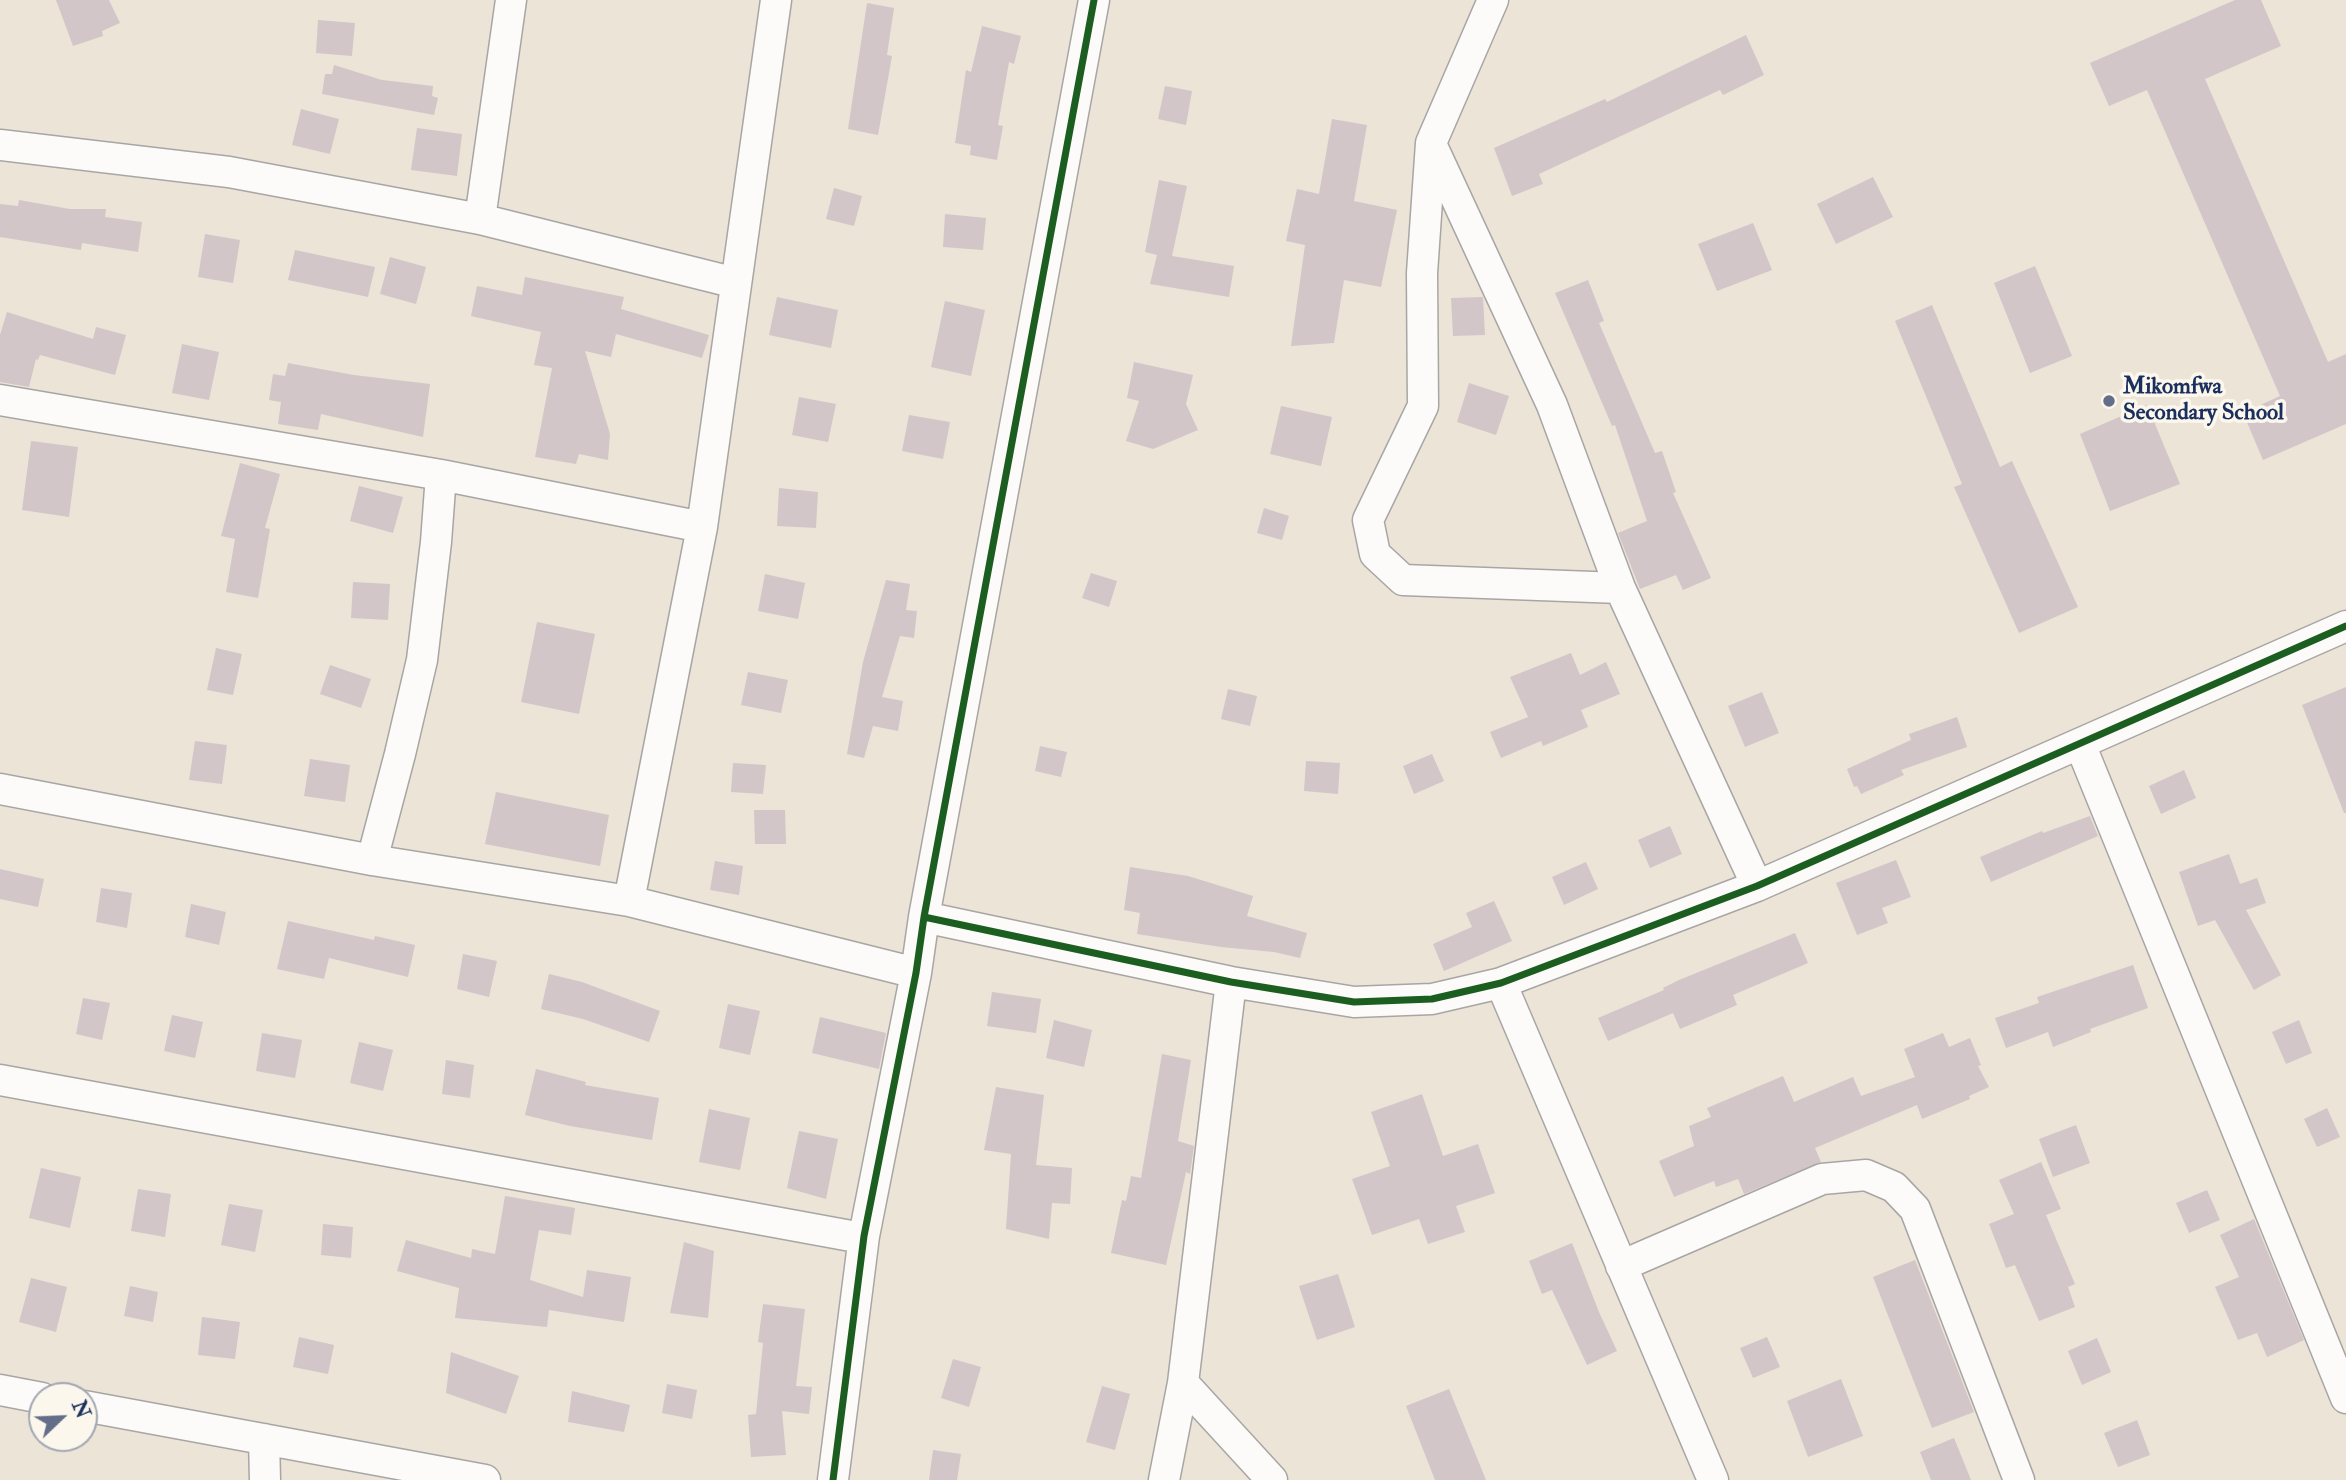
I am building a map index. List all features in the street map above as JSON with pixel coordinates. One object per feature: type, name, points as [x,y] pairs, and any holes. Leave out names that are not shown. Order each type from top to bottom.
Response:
[{"type":"street","points":[[480,219],[511,0]]},
{"type":"street","points":[[629,901],[702,527],[776,0]]},
{"type":"street","points":[[833,1480],[864,1236],[916,973],[924,917],[1094,0]]},
{"type":"street","points":[[1493,0],[1431,143],[1422,273],[1423,406],[1368,520],[1375,554],[1403,580],[1620,588]]},
{"type":"street","points":[[1431,143],[1552,405],[1620,588],[1757,886]]},
{"type":"street","points":[[0,145],[229,172],[480,219],[736,283]]},
{"type":"street","points":[[0,400],[441,475],[702,527]]},
{"type":"street","points":[[372,860],[422,660],[441,475]]},
{"type":"street","points":[[924,917],[1231,982],[1354,1002],[1432,999],[1502,983],[1757,886],[2346,626]]},
{"type":"street","points":[[2080,744],[2346,1398]]},
{"type":"street","points":[[0,789],[372,860],[629,901],[916,973]]},
{"type":"street","points":[[1164,1480],[1183,1383],[1231,982]]},
{"type":"street","points":[[1502,983],[1713,1480]]},
{"type":"street","points":[[0,1080],[851,1236],[864,1236]]},
{"type":"street","points":[[1621,1266],[1822,1179],[1866,1175],[1894,1187],[1915,1209],[2020,1480]]},
{"type":"street","points":[[1183,1383],[1272,1480]]},
{"type":"street","points":[[0,1390],[28,1395]]},
{"type":"street","points":[[98,1409],[485,1480]]},
{"type":"street","points":[[264,1439],[265,1480]]},
{"type":"building","points":[[56,0],[109,0],[120,23],[102,31],[103,36],[73,46]]},
{"type":"building","points":[[2235,0],[2261,0],[2281,46],[2205,79],[2328,362],[2346,354],[2346,424],[2263,460],[2243,413],[2280,396],[2147,90],[2109,106],[2090,63]]},
{"type":"building","points":[[867,3],[894,8],[887,55],[892,56],[878,135],[848,129]]},
{"type":"building","points":[[318,20],[355,23],[352,56],[316,53]]},
{"type":"building","points":[[982,26],[1021,36],[1014,64],[1009,62],[998,125],[1003,126],[997,160],[970,155],[971,146],[955,143],[966,70],[971,72]]},
{"type":"building","points":[[1746,35],[1764,75],[1723,95],[1720,90],[1539,174],[1543,184],[1512,196],[1494,148],[1605,99],[1607,102]]},
{"type":"building","points":[[334,65],[382,80],[433,86],[432,96],[438,98],[434,115],[322,94],[325,74],[332,74]]},
{"type":"building","points":[[1165,86],[1192,91],[1186,125],[1158,119]]},
{"type":"building","points":[[301,109],[339,119],[330,154],[292,145]]},
{"type":"building","points":[[1332,119],[1367,125],[1354,201],[1397,210],[1381,287],[1344,280],[1334,343],[1291,346],[1305,245],[1286,241],[1297,189],[1319,194]]},
{"type":"building","points":[[417,128],[462,134],[457,176],[411,170]]},
{"type":"building","points":[[1873,177],[1893,217],[1836,244],[1817,204]]},
{"type":"building","points":[[1159,180],[1187,186],[1172,256],[1234,266],[1229,297],[1150,284],[1157,255],[1145,252]]},
{"type":"building","points":[[834,188],[862,196],[854,226],[826,219]]},
{"type":"building","points":[[19,200],[70,209],[106,209],[105,217],[142,222],[138,252],[82,243],[81,250],[0,237],[0,204],[18,206]]},
{"type":"building","points":[[945,214],[986,218],[983,250],[943,247]]},
{"type":"building","points":[[1753,223],[1772,270],[1717,291],[1698,244]]},
{"type":"building","points":[[205,234],[240,240],[233,283],[198,277]]},
{"type":"building","points":[[295,250],[375,267],[368,297],[288,280]]},
{"type":"building","points":[[390,257],[426,267],[416,304],[380,294]]},
{"type":"building","points":[[2035,266],[2072,356],[2030,373],[1994,283]]},
{"type":"building","points":[[525,277],[624,297],[621,309],[709,335],[702,358],[616,334],[611,357],[585,351],[610,434],[608,460],[579,454],[576,464],[535,457],[552,368],[534,365],[541,332],[471,316],[477,286],[522,295]]},
{"type":"building","points":[[1588,280],[1604,321],[1599,323],[1655,453],[1662,451],[1676,492],[1673,493],[1711,578],[1683,590],[1676,575],[1640,589],[1618,533],[1647,521],[1615,425],[1612,426],[1555,293]]},
{"type":"building","points":[[777,297],[838,310],[831,348],[769,335]]},
{"type":"building","points":[[1483,297],[1485,335],[1453,336],[1451,298]]},
{"type":"building","points":[[945,301],[985,310],[971,376],[931,367]]},
{"type":"building","points":[[1932,305],[2000,467],[2012,461],[2078,607],[2019,633],[1954,487],[1962,484],[1895,321]]},
{"type":"building","points":[[7,312],[93,339],[96,327],[126,335],[115,375],[40,355],[38,360],[36,359],[29,387],[0,382],[0,335]]},
{"type":"building","points":[[182,344],[219,352],[209,400],[172,393]]},
{"type":"building","points":[[1134,362],[1193,375],[1186,404],[1198,430],[1153,449],[1126,441],[1139,401],[1127,398]]},
{"type":"building","points":[[288,363],[354,375],[430,384],[423,437],[321,414],[318,430],[278,424],[281,402],[269,400],[273,374],[285,376]]},
{"type":"building","points":[[1469,383],[1509,396],[1496,435],[1457,422]]},
{"type":"building","points":[[799,397],[836,404],[828,442],[792,435]]},
{"type":"building","points":[[2147,405],[2180,484],[2110,511],[2080,434]]},
{"type":"building","points":[[1281,406],[1332,417],[1321,466],[1270,454]]},
{"type":"building","points":[[909,415],[950,422],[943,459],[902,451]]},
{"type":"building","points":[[31,441],[78,447],[69,517],[22,510]]},
{"type":"building","points":[[240,463],[280,474],[265,528],[270,529],[258,598],[226,592],[235,539],[221,536]]},
{"type":"building","points":[[359,486],[403,497],[393,533],[350,521]]},
{"type":"building","points":[[779,488],[818,492],[816,528],[777,526]]},
{"type":"building","points":[[1264,508],[1289,516],[1282,540],[1257,533]]},
{"type":"building","points":[[1091,573],[1117,581],[1109,607],[1082,598]]},
{"type":"building","points":[[765,574],[805,583],[798,619],[758,611]]},
{"type":"building","points":[[886,580],[910,584],[906,610],[917,611],[914,638],[900,636],[882,697],[903,701],[898,731],[873,726],[864,758],[847,754],[863,662]]},
{"type":"building","points":[[353,582],[390,584],[388,620],[351,618]]},
{"type":"building","points":[[537,622],[595,634],[579,714],[521,702]]},
{"type":"building","points":[[216,648],[242,654],[233,695],[207,690]]},
{"type":"building","points":[[1571,653],[1580,675],[1606,662],[1620,694],[1581,710],[1588,727],[1543,746],[1541,741],[1501,758],[1490,732],[1528,717],[1510,677]]},
{"type":"building","points":[[330,665],[371,679],[361,708],[320,694]]},
{"type":"building","points":[[748,672],[788,680],[781,713],[741,705]]},
{"type":"building","points":[[2346,687],[2346,813],[2344,813],[2302,705]]},
{"type":"building","points":[[1228,689],[1257,696],[1250,726],[1221,719]]},
{"type":"building","points":[[1762,692],[1779,733],[1745,747],[1728,706]]},
{"type":"building","points":[[1957,717],[1967,747],[1901,770],[1904,775],[1861,794],[1857,786],[1854,787],[1847,769],[1911,740],[1909,734]]},
{"type":"building","points":[[195,741],[227,745],[222,784],[189,780]]},
{"type":"building","points":[[1040,746],[1067,752],[1061,777],[1035,771]]},
{"type":"building","points":[[1432,754],[1444,781],[1414,794],[1403,766]]},
{"type":"building","points":[[310,759],[350,765],[345,802],[304,796]]},
{"type":"building","points":[[1306,761],[1340,763],[1338,794],[1304,791]]},
{"type":"building","points":[[733,763],[766,765],[763,794],[731,792]]},
{"type":"building","points":[[2184,770],[2196,798],[2161,814],[2149,786]]},
{"type":"building","points":[[496,792],[609,815],[600,866],[485,844]]},
{"type":"building","points":[[754,810],[785,810],[786,844],[755,844]]},
{"type":"building","points":[[2090,816],[2098,836],[1991,882],[1980,857],[2042,831],[2043,833]]},
{"type":"building","points":[[1670,826],[1682,854],[1650,868],[1638,840]]},
{"type":"building","points":[[2229,854],[2240,884],[2257,878],[2266,903],[2246,910],[2281,975],[2254,990],[2215,920],[2198,926],[2179,872]]},
{"type":"building","points":[[1896,860],[1911,897],[1882,908],[1888,923],[1857,935],[1836,883]]},
{"type":"building","points":[[715,861],[743,866],[739,895],[710,890]]},
{"type":"building","points":[[1586,862],[1598,889],[1564,905],[1552,877]]},
{"type":"building","points":[[1130,867],[1188,876],[1253,896],[1247,916],[1307,933],[1300,958],[1274,952],[1137,934],[1140,913],[1124,910]]},
{"type":"building","points":[[0,869],[44,879],[38,907],[0,899]]},
{"type":"building","points":[[101,888],[132,893],[127,928],[96,922]]},
{"type":"building","points":[[1494,901],[1512,941],[1444,971],[1433,944],[1472,927],[1466,913]]},
{"type":"building","points":[[191,904],[226,912],[219,945],[185,937]]},
{"type":"building","points":[[288,921],[374,940],[375,936],[415,945],[408,977],[329,958],[324,979],[277,969]]},
{"type":"building","points":[[1795,933],[1808,963],[1733,995],[1737,1005],[1680,1029],[1673,1013],[1608,1041],[1598,1018],[1664,990],[1663,988],[1679,980]]},
{"type":"building","points":[[463,954],[497,961],[489,997],[457,989]]},
{"type":"building","points":[[2133,965],[2148,1008],[2090,1029],[2091,1032],[2053,1047],[2048,1032],[2006,1048],[1995,1018],[2039,1003],[2037,997]]},
{"type":"building","points":[[549,974],[582,982],[660,1011],[649,1042],[583,1019],[541,1009]]},
{"type":"building","points":[[992,992],[1041,999],[1036,1033],[987,1026]]},
{"type":"building","points":[[83,998],[110,1003],[102,1040],[76,1034]]},
{"type":"building","points":[[728,1004],[760,1011],[750,1055],[719,1048]]},
{"type":"building","points":[[172,1015],[203,1022],[195,1058],[164,1051]]},
{"type":"building","points":[[820,1017],[886,1033],[879,1069],[812,1053]]},
{"type":"building","points":[[1054,1020],[1092,1030],[1084,1067],[1046,1058]]},
{"type":"building","points":[[2299,1020],[2312,1053],[2286,1064],[2272,1032]]},
{"type":"building","points":[[262,1033],[302,1040],[295,1078],[256,1071]]},
{"type":"building","points":[[1943,1033],[1949,1047],[1970,1038],[1981,1065],[1978,1066],[1989,1087],[1969,1096],[1970,1099],[1922,1119],[1917,1105],[1815,1148],[1821,1162],[1744,1194],[1738,1179],[1716,1187],[1714,1181],[1674,1197],[1659,1161],[1694,1146],[1689,1126],[1711,1117],[1707,1108],[1783,1076],[1794,1102],[1853,1077],[1861,1096],[1915,1077],[1904,1049]]},
{"type":"building","points":[[359,1042],[393,1050],[383,1091],[350,1083]]},
{"type":"building","points":[[1162,1054],[1191,1060],[1178,1141],[1194,1146],[1190,1174],[1186,1172],[1166,1265],[1111,1253],[1122,1200],[1126,1201],[1131,1176],[1141,1178]]},
{"type":"building","points":[[446,1060],[474,1065],[470,1098],[442,1094]]},
{"type":"building","points":[[536,1069],[586,1082],[585,1085],[659,1098],[652,1140],[570,1126],[525,1115]]},
{"type":"building","points":[[996,1087],[1044,1095],[1036,1165],[1072,1168],[1070,1204],[1052,1203],[1049,1239],[1006,1229],[1011,1154],[984,1150]]},
{"type":"building","points":[[1422,1094],[1443,1156],[1478,1144],[1495,1193],[1456,1206],[1465,1232],[1428,1244],[1419,1219],[1372,1235],[1352,1179],[1390,1166],[1371,1112]]},
{"type":"building","points":[[2327,1108],[2340,1137],[2317,1147],[2304,1119]]},
{"type":"building","points":[[709,1109],[750,1118],[740,1170],[699,1162]]},
{"type":"building","points":[[2076,1125],[2090,1163],[2053,1177],[2039,1139]]},
{"type":"building","points":[[799,1131],[838,1139],[826,1199],[787,1188]]},
{"type":"building","points":[[2041,1162],[2061,1209],[2046,1215],[2075,1284],[2068,1287],[2075,1307],[2039,1321],[2015,1265],[2006,1268],[1989,1224],[2014,1214],[1999,1180]]},
{"type":"building","points":[[41,1168],[81,1177],[70,1228],[29,1218]]},
{"type":"building","points":[[138,1189],[171,1194],[165,1237],[131,1231]]},
{"type":"building","points":[[2207,1190],[2220,1220],[2189,1233],[2176,1203]]},
{"type":"building","points":[[505,1196],[575,1208],[571,1235],[539,1230],[530,1280],[583,1297],[587,1270],[631,1277],[624,1322],[549,1310],[547,1327],[455,1318],[459,1288],[397,1271],[406,1240],[471,1258],[472,1249],[495,1254]]},
{"type":"building","points":[[229,1204],[263,1210],[255,1252],[221,1245]]},
{"type":"building","points":[[2254,1219],[2304,1340],[2267,1357],[2257,1333],[2238,1340],[2215,1287],[2239,1277],[2220,1235]]},
{"type":"building","points":[[323,1224],[353,1227],[351,1258],[321,1255]]},
{"type":"building","points":[[684,1242],[714,1251],[708,1318],[670,1313]]},
{"type":"building","points":[[1572,1243],[1617,1351],[1587,1365],[1552,1290],[1542,1294],[1529,1261]]},
{"type":"building","points":[[1915,1260],[1974,1412],[1932,1428],[1873,1277]]},
{"type":"building","points":[[1338,1274],[1355,1327],[1317,1340],[1299,1286]]},
{"type":"building","points":[[31,1278],[67,1287],[56,1332],[19,1322]]},
{"type":"building","points":[[130,1286],[158,1292],[153,1322],[124,1316]]},
{"type":"building","points":[[763,1304],[805,1309],[796,1386],[812,1387],[809,1414],[782,1411],[786,1455],[751,1457],[748,1415],[756,1414],[763,1343],[758,1342]]},
{"type":"building","points":[[202,1317],[240,1322],[235,1359],[198,1355]]},
{"type":"building","points":[[299,1337],[334,1345],[328,1374],[293,1367]]},
{"type":"building","points":[[1767,1337],[1780,1367],[1753,1378],[1740,1348]]},
{"type":"building","points":[[2097,1338],[2111,1372],[2082,1385],[2068,1351]]},
{"type":"building","points":[[451,1352],[519,1376],[506,1414],[446,1393]]},
{"type":"building","points":[[953,1359],[981,1367],[969,1407],[941,1398]]},
{"type":"building","points":[[1841,1379],[1863,1436],[1808,1457],[1787,1401]]},
{"type":"building","points":[[667,1384],[697,1390],[692,1419],[662,1413]]},
{"type":"building","points":[[1102,1386],[1130,1394],[1115,1450],[1086,1442]]},
{"type":"building","points":[[1449,1389],[1486,1480],[1435,1480],[1406,1406]]},
{"type":"building","points":[[572,1391],[630,1405],[624,1432],[568,1422]]},
{"type":"building","points":[[2137,1420],[2150,1455],[2118,1467],[2104,1433]]},
{"type":"building","points":[[1954,1438],[1971,1480],[1931,1480],[1920,1452]]},
{"type":"building","points":[[933,1450],[961,1454],[957,1480],[929,1480]]},
{"type":"cycle path","points":[[833,1480],[864,1236],[916,973],[924,917],[1094,0]]},
{"type":"cycle path","points":[[924,917],[1231,982],[1354,1002],[1432,999],[1501,983],[1757,886],[2346,626]]},
{"type":"place","name":"Mikomfwa Secondary School","points":[[2109,401]]}]
